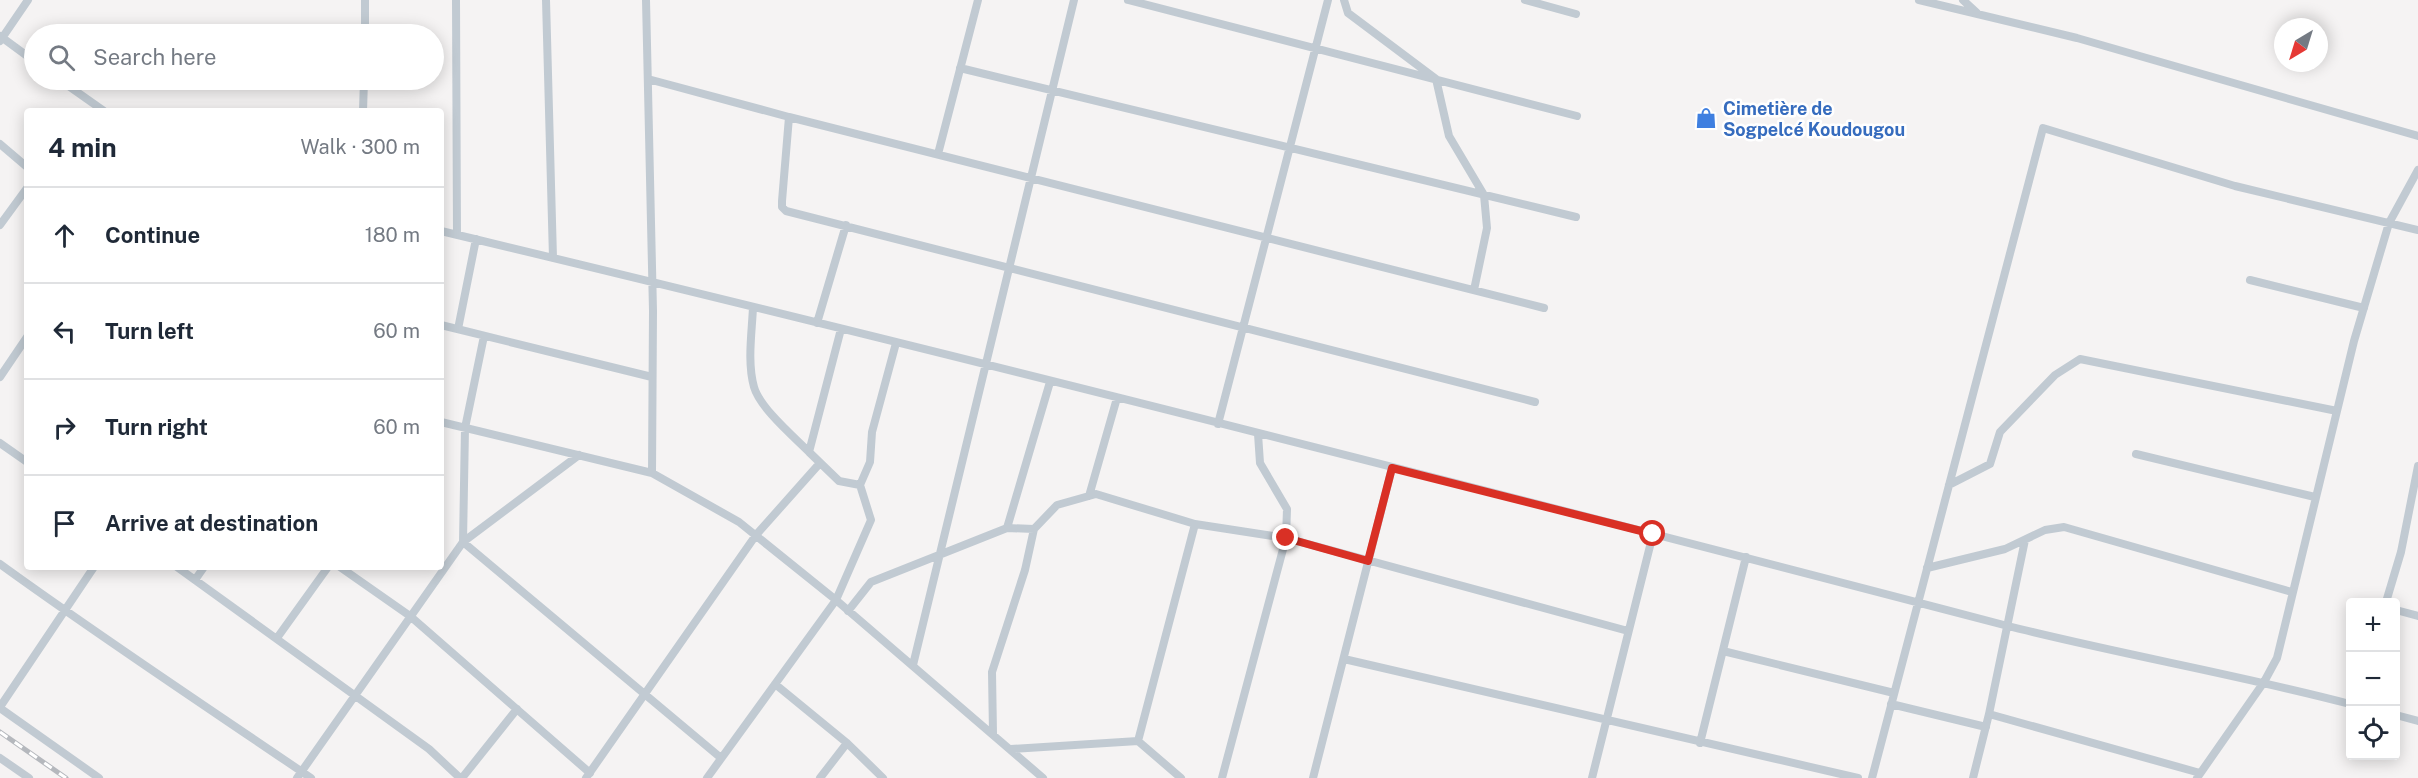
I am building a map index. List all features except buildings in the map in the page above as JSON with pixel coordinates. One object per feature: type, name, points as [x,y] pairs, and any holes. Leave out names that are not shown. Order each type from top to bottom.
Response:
[{"type":"street","points":[[24,54],[1,38],[28,0]]},
{"type":"street","points":[[365,0],[365,24]]},
{"type":"street","points":[[456,0],[457,235]]},
{"type":"street","points":[[546,0],[553,258]]},
{"type":"street","points":[[646,0],[652,282],[652,473]]},
{"type":"street","points":[[939,154],[978,0]]},
{"type":"street","points":[[913,665],[1029,177],[1074,0]]},
{"type":"street","points":[[1128,0],[1577,117]]},
{"type":"street","points":[[1218,424],[1328,0]]},
{"type":"street","points":[[1344,0],[1348,13],[1436,79],[1449,136],[1484,195],[1487,228],[1474,290]]},
{"type":"street","points":[[1525,0],[1576,14]]},
{"type":"street","points":[[1919,0],[2077,38],[2418,136]]},
{"type":"street","points":[[1962,0],[1978,14]]},
{"type":"street","points":[[960,68],[1576,217]]},
{"type":"street","points":[[648,79],[789,117],[1544,308]]},
{"type":"street","points":[[74,90],[100,108]]},
{"type":"street","points":[[363,108],[364,90]]},
{"type":"street","points":[[789,117],[782,207],[786,211],[1535,402]]},
{"type":"street","points":[[1872,778],[2043,128],[2235,186],[2418,230]]},
{"type":"street","points":[[0,144],[24,164]]},
{"type":"street","points":[[1989,714],[2199,776],[2264,682],[2277,658],[2315,496],[2364,308],[2390,223],[2418,170]]},
{"type":"street","points":[[0,225],[24,192]]},
{"type":"street","points":[[816,323],[846,225]]},
{"type":"street","points":[[444,232],[1117,398],[1918,601],[2007,626],[2264,682],[2346,703]]},
{"type":"street","points":[[458,329],[476,239]]},
{"type":"street","points":[[2250,280],[2364,308]]},
{"type":"street","points":[[753,307],[751,360],[754,388],[761,401],[839,481],[860,485]]},
{"type":"street","points":[[444,326],[652,377]]},
{"type":"street","points":[[809,452],[841,329]]},
{"type":"street","points":[[463,542],[465,428],[484,336]]},
{"type":"street","points":[[0,377],[24,341]]},
{"type":"street","points":[[707,778],[836,600],[871,520],[860,485],[870,462],[872,432],[896,343]]},
{"type":"street","points":[[1949,485],[1990,464],[2000,432],[2055,375],[2080,359],[2337,411]]},
{"type":"street","points":[[1008,528],[1050,382]]},
{"type":"street","points":[[1089,496],[1117,398]]},
{"type":"street","points":[[444,423],[652,473],[739,522],[848,610],[1043,778]]},
{"type":"street","points":[[1222,778],[1286,538],[1287,509],[1260,463],[1258,434]]},
{"type":"street","points":[[0,443],[24,460]]},
{"type":"street","points":[[2136,454],[2315,496]]},
{"type":"street","points":[[444,569],[463,542],[579,455]]},
{"type":"street","points":[[344,570],[410,616],[517,709],[588,775],[646,696],[756,535],[820,463]]},
{"type":"street","points":[[2387,598],[2401,552],[2418,466]]},
{"type":"street","points":[[1313,778],[1392,468]]},
{"type":"street","points":[[993,734],[992,672],[1025,570],[1034,529],[1057,505],[1096,494],[1195,524],[1286,538],[1628,631]]},
{"type":"street","points":[[1138,741],[1195,524]]},
{"type":"street","points":[[1927,568],[2005,549],[2045,530],[2064,527],[2292,592]]},
{"type":"street","points":[[848,610],[871,582],[1008,528],[1034,529]]},
{"type":"street","points":[[1592,778],[1653,534]]},
{"type":"street","points":[[1973,778],[1986,728],[2025,540]]},
{"type":"street","points":[[463,542],[721,758]]},
{"type":"street","points":[[1700,743],[1746,557]]},
{"type":"street","points":[[0,564],[299,775],[311,778]]},
{"type":"street","points":[[92,570],[0,707],[99,778]]},
{"type":"street","points":[[182,570],[429,749],[461,778],[517,709]]},
{"type":"street","points":[[195,579],[202,570]]},
{"type":"street","points":[[278,638],[326,570]]},
{"type":"street","points":[[299,775],[443,570]]},
{"type":"street","points":[[2400,611],[2418,616]]},
{"type":"street","points":[[1723,651],[1894,693]]},
{"type":"street","points":[[1344,659],[1858,778]]},
{"type":"street","points":[[775,684],[847,743],[884,778]]},
{"type":"street","points":[[1891,704],[1986,728]]},
{"type":"street","points":[[2400,716],[2418,721]]},
{"type":"street","points":[[1011,749],[1138,741],[1181,778]]},
{"type":"street","points":[[820,778],[847,743]]},
{"type":"street","points":[[0,758],[29,778]]},
{"type":"railway","points":[[0,732],[66,778]]},
{"type":"place","name":"Cimetière de Sogpelcé Koudougou","points":[[1706,118]]},
{"type":"route","points":[[1286,538],[1368,561],[1392,468],[1653,534]]}]
